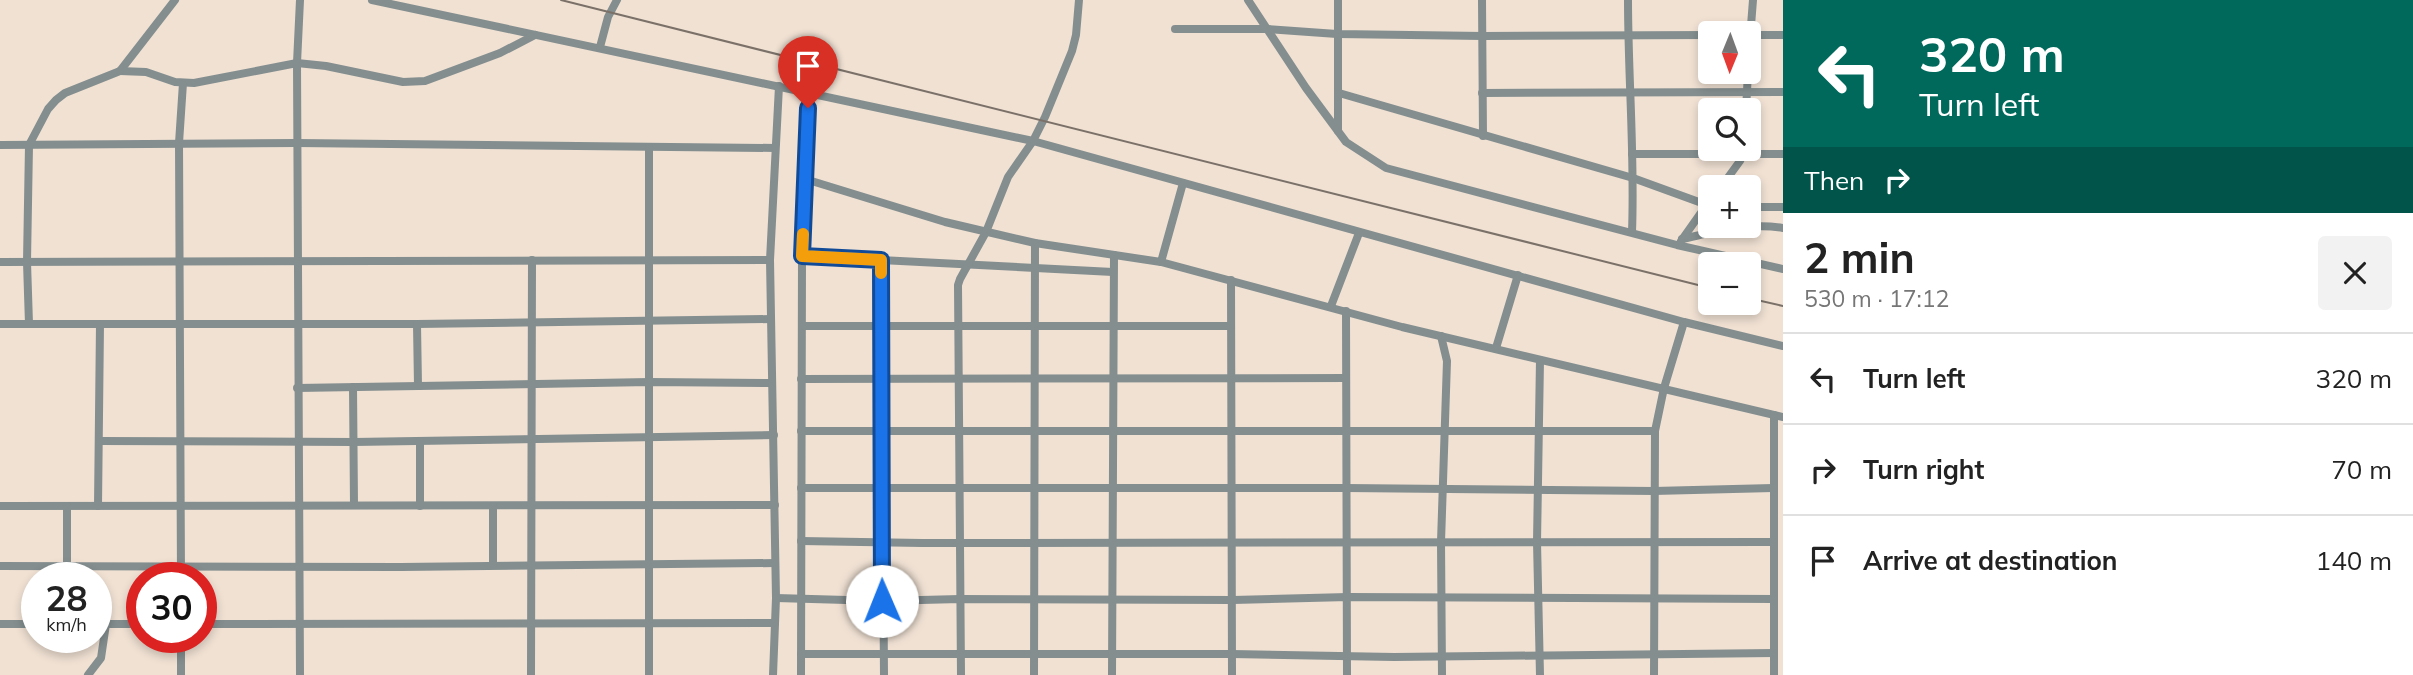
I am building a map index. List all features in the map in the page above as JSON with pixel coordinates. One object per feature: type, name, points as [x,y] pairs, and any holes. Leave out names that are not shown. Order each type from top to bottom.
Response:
[{"type":"street","points":[[120,71],[175,0]]},
{"type":"street","points":[[300,0],[297,64],[300,675]]},
{"type":"street","points":[[372,0],[1033,141],[1684,322],[1783,346]]},
{"type":"street","points":[[600,47],[608,18],[617,0]]},
{"type":"street","points":[[961,675],[958,285],[986,232],[1008,177],[1033,141],[1045,117],[1072,51],[1079,0]]},
{"type":"street","points":[[1248,0],[1306,88],[1351,147],[1386,169],[1783,269]]},
{"type":"street","points":[[1338,0],[1338,131]]},
{"type":"street","points":[[1482,0],[1483,136]]},
{"type":"street","points":[[1628,0],[1632,232]]},
{"type":"street","points":[[1751,21],[1753,0]]},
{"type":"street","points":[[1175,29],[1268,29],[1337,34],[1483,36],[1698,36]]},
{"type":"street","points":[[29,324],[29,145],[48,109],[65,93],[120,71],[146,72],[183,83],[194,83],[297,64],[326,66],[403,82],[425,81],[500,53],[535,35]]},
{"type":"street","points":[[1761,35],[1783,35]]},
{"type":"street","points":[[181,562],[179,143],[183,83]]},
{"type":"street","points":[[1747,84],[1747,98]]},
{"type":"street","points":[[773,675],[776,598],[770,260],[779,86]]},
{"type":"street","points":[[801,675],[802,256],[810,92]]},
{"type":"street","points":[[1482,93],[1783,92]]},
{"type":"street","points":[[1339,93],[1633,178],[1698,201]]},
{"type":"street","points":[[0,145],[297,143],[775,148]]},
{"type":"street","points":[[649,147],[649,675]]},
{"type":"street","points":[[1632,154],[1698,152]]},
{"type":"street","points":[[1761,152],[1783,154]]},
{"type":"street","points":[[805,179],[986,232],[1035,243],[1161,262],[1441,336],[1778,416],[1773,488],[1777,603],[1774,675]]},
{"type":"street","points":[[1161,262],[1183,183]]},
{"type":"street","points":[[1761,207],[1783,207]]},
{"type":"street","points":[[1680,242],[1698,218]]},
{"type":"street","points":[[1680,242],[1747,227],[1783,228]]},
{"type":"street","points":[[1331,306],[1359,233]]},
{"type":"street","points":[[1034,675],[1035,243]]},
{"type":"street","points":[[1112,675],[1114,255]]},
{"type":"street","points":[[802,256],[1113,272]]},
{"type":"street","points":[[531,675],[532,260]]},
{"type":"street","points":[[0,262],[770,260]]},
{"type":"street","points":[[881,260],[884,675]]},
{"type":"street","points":[[1496,348],[1518,275]]},
{"type":"street","points":[[1231,280],[1232,675]]},
{"type":"street","points":[[1346,311],[1347,675]]},
{"type":"street","points":[[0,324],[417,324],[771,319]]},
{"type":"street","points":[[1654,675],[1655,431],[1664,387],[1684,322]]},
{"type":"street","points":[[0,330],[13,324]]},
{"type":"street","points":[[98,506],[100,324]]},
{"type":"street","points":[[417,324],[418,386]]},
{"type":"street","points":[[803,326],[1231,326]]},
{"type":"street","points":[[1441,336],[1447,361],[1441,542],[1442,675]]},
{"type":"street","points":[[1540,360],[1540,675]]},
{"type":"street","points":[[801,379],[1346,378]]},
{"type":"street","points":[[297,388],[650,382],[772,383]]},
{"type":"street","points":[[353,387],[354,505]]},
{"type":"street","points":[[801,431],[1655,431]]},
{"type":"street","points":[[99,441],[354,442],[774,435]]},
{"type":"street","points":[[420,441],[420,506]]},
{"type":"street","points":[[801,488],[1654,491],[1773,488]]},
{"type":"street","points":[[0,506],[533,506],[650,503],[775,505]]},
{"type":"street","points":[[67,506],[67,562]]},
{"type":"street","points":[[493,506],[493,565]]},
{"type":"street","points":[[801,541],[1773,542]]},
{"type":"street","points":[[217,566],[775,563]]},
{"type":"street","points":[[0,566],[21,566]]},
{"type":"street","points":[[776,598],[882,601],[960,598],[1233,600],[1348,597],[1777,603]]},
{"type":"street","points":[[217,624],[775,623]]},
{"type":"street","points":[[0,624],[21,624]]},
{"type":"street","points":[[88,675],[101,658],[101,653]]},
{"type":"street","points":[[181,653],[181,675]]},
{"type":"street","points":[[801,654],[1232,653],[1347,657],[1774,653]]},
{"type":"railway","points":[[561,0],[1698,285]]},
{"type":"railway","points":[[1761,301],[1783,306]]},
{"type":"slow traffic","points":[[803,234],[802,256],[881,260],[881,273]]},
{"type":"route","points":[[808,108],[802,256],[881,260],[882,601]]}]
